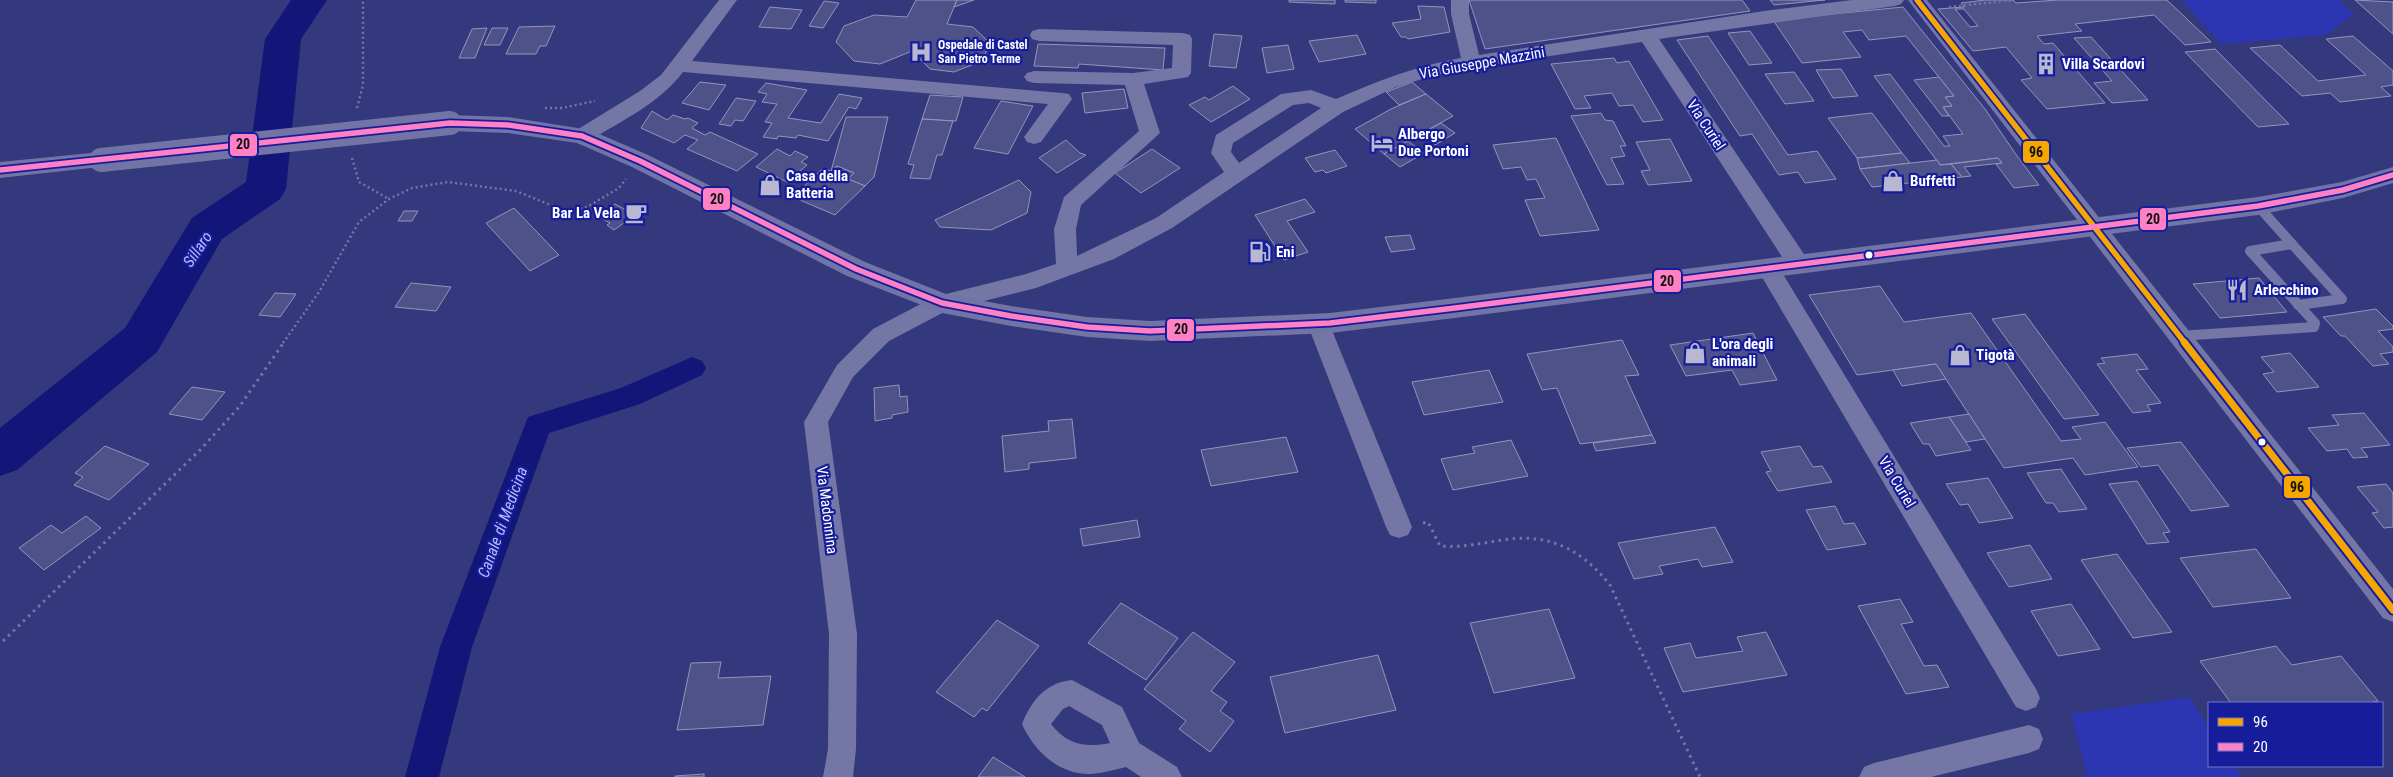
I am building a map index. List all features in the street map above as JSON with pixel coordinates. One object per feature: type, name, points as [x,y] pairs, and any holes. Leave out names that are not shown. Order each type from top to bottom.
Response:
[{"type":"main road","points":[[0,170],[450,123],[508,125],[582,136],[640,161],[856,269],[942,303],[1011,316],[1087,327],[1150,331],[1318,323],[1454,308],[2258,206],[2343,190],[2393,175]]},
{"type":"street","points":[[582,136],[646,96],[668,79],[728,0]]},
{"type":"street","points":[[1460,0],[1460,14],[1471,62]]},
{"type":"street","points":[[1759,0],[1772,16]]},
{"type":"street","name":"Via Giuseppe Mazzini","points":[[942,303],[1018,285],[1067,269],[1106,253],[1164,223],[1336,107],[1389,83],[1429,70],[1772,16],[1895,0]]},
{"type":"street","points":[[1918,0],[2393,610]]},
{"type":"street","points":[[1034,77],[1133,79],[1181,73],[1184,39],[1039,35]]},
{"type":"street","name":"Via Curiel","points":[[1648,36],[1798,263]]},
{"type":"street","points":[[679,66],[1062,99],[1034,137]]},
{"type":"street","points":[[1067,269],[1065,229],[1071,202],[1150,133],[1133,79]]},
{"type":"street","points":[[1236,174],[1221,153],[1223,140],[1288,99],[1312,96],[1336,107]]},
{"type":"street","name":"Via Curiel","points":[[1767,267],[2026,698]]},
{"type":"street","name":"Via Madonnina","points":[[838,777],[842,749],[843,634],[816,422],[845,371],[881,335],[942,303]]},
{"type":"street","points":[[1318,323],[1400,527]]},
{"type":"street","points":[[1874,777],[2028,739]]},
{"type":"street","points":[[1129,754],[1167,777]]},
{"type":"lane","points":[[2258,206],[2342,298],[2298,305]]},
{"type":"lane","points":[[2179,336],[2314,327],[2315,323],[2250,251],[2292,244]]},
{"type":"path","points":[[543,108],[562,108],[601,99]]},
{"type":"path","points":[[3,641],[201,449],[240,406],[319,292],[359,222],[388,199],[412,188],[448,182],[516,191],[568,212],[587,207],[619,188],[640,161]]},
{"type":"path","points":[[1400,527],[1428,522],[1440,546],[1455,548],[1515,539],[1551,541],[1574,549],[1597,567],[1610,585],[1700,777]]},
{"type":"shaded area","points":[[2182,0],[2339,0],[2353,14],[2326,35],[2221,44]]},
{"type":"shaded area","points":[[2189,697],[2208,726],[2208,767],[2235,767],[2242,777],[2076,777],[2087,774],[2071,714]]},
{"type":"building","points":[[916,0],[957,0],[947,24],[973,27],[990,43],[982,61],[954,72],[930,69],[912,51],[880,64],[854,61],[836,42],[844,26],[874,15],[907,17]]},
{"type":"building","points":[[957,0],[974,0],[954,7]]},
{"type":"building","points":[[1289,0],[1335,0],[1335,4],[1289,2]]},
{"type":"building","points":[[1345,0],[1376,0],[1376,3],[1345,2]]},
{"type":"building","points":[[1469,0],[1742,0],[1750,11],[1485,49]]},
{"type":"building","points":[[1770,0],[1825,0],[1774,5]]},
{"type":"building","name":"Villa Scardovi","points":[[1985,0],[2013,0],[2016,3],[2058,0],[2167,0],[2211,42],[2185,45],[2154,15],[2075,24],[2082,31],[2037,36],[2044,44],[2053,43],[2105,103],[2047,109],[2021,80],[2032,78],[2006,47],[1973,51],[1938,9],[1964,7],[1961,3]],"holes":[[[1955,9],[1964,9],[1978,26],[1970,27]]]},
{"type":"building","points":[[2355,0],[2393,2],[2393,34]]},
{"type":"building","points":[[824,1],[839,3],[823,28],[809,26]]},
{"type":"building","points":[[1418,6],[1444,7],[1450,32],[1408,39],[1401,37],[1392,23],[1421,19]]},
{"type":"building","points":[[770,7],[802,10],[791,29],[759,27]]},
{"type":"building","points":[[1903,7],[1985,109],[2039,185],[2014,188],[1996,164],[2002,163],[1998,158],[1940,165],[1874,76],[1890,74],[1944,146],[1950,146],[1943,136],[1963,134],[1943,107],[1952,106],[1945,97],[1954,96],[1906,36],[1869,40],[1862,30],[1843,32],[1861,57],[1802,63],[1773,20]]},
{"type":"building","points":[[555,26],[546,46],[540,46],[536,54],[506,54],[519,27]]},
{"type":"building","points":[[487,28],[475,58],[459,58],[472,29]]},
{"type":"building","points":[[492,28],[508,28],[500,45],[484,45]]},
{"type":"building","points":[[1750,31],[1772,63],[1749,65],[1728,33]]},
{"type":"building","points":[[1214,34],[1242,36],[1236,68],[1209,66]]},
{"type":"building","points":[[1357,35],[1366,54],[1319,62],[1309,41]]},
{"type":"building","points":[[1708,36],[1788,155],[1817,151],[1836,179],[1805,183],[1798,172],[1779,175],[1752,134],[1740,136],[1677,40]]},
{"type":"building","points":[[2353,36],[2393,71],[2393,85],[2381,87],[2391,96],[2340,102],[2330,93],[2302,96],[2250,48],[2280,45],[2318,81],[2366,75],[2326,39]]},
{"type":"building","name":"Villa Scardovi","points":[[2091,37],[2148,100],[2112,103],[2094,83],[2112,81],[2074,38]]},
{"type":"building","points":[[1038,44],[1165,48],[1163,70],[1079,64],[1078,68],[1034,66]]},
{"type":"building","points":[[1288,45],[1294,69],[1267,73],[1262,48]]},
{"type":"building","name":"Villa Scardovi","points":[[2215,49],[2289,124],[2258,127],[2185,52]]},
{"type":"building","points":[[1614,58],[1617,63],[1629,61],[1663,120],[1643,122],[1633,105],[1619,106],[1612,93],[1584,96],[1591,108],[1575,109],[1551,64]]},
{"type":"building","points":[[1841,69],[1858,96],[1833,98],[1816,70]]},
{"type":"building","points":[[1794,72],[1814,101],[1785,104],[1765,74]]},
{"type":"building","points":[[1939,77],[1954,96],[1945,97],[1952,106],[1943,107],[1949,116],[1942,116],[1914,80]]},
{"type":"building","points":[[700,82],[726,85],[709,110],[682,103]]},
{"type":"building","points":[[1412,82],[1426,94],[1399,105],[1386,92]]},
{"type":"building","points":[[766,83],[807,90],[788,118],[821,123],[839,94],[862,98],[856,109],[849,107],[828,141],[798,135],[796,138],[778,136],[777,139],[763,137],[772,123],[765,122],[777,104],[762,102],[767,94],[758,92]]},
{"type":"building","points":[[1233,86],[1250,99],[1211,122],[1189,105],[1205,97],[1209,100]]},
{"type":"building","points":[[1124,89],[1128,108],[1085,113],[1082,93]]},
{"type":"building","points":[[1426,94],[1453,116],[1384,154],[1355,129],[1391,109]]},
{"type":"building","points":[[930,95],[963,97],[956,121],[922,119]]},
{"type":"building","points":[[736,98],[756,101],[743,121],[735,120],[731,126],[719,124]]},
{"type":"building","points":[[1001,101],[1033,106],[1008,154],[974,148]]},
{"type":"building","points":[[652,111],[667,120],[673,115],[685,119],[688,118],[698,123],[692,128],[705,135],[710,132],[758,154],[737,171],[687,149],[698,140],[685,135],[674,143],[641,128]]},
{"type":"building","points":[[1601,113],[1605,120],[1613,121],[1626,146],[1620,146],[1625,156],[1611,158],[1624,184],[1607,185],[1571,116]]},
{"type":"building","points":[[1872,113],[1902,153],[1857,158],[1828,118]]},
{"type":"building","points":[[846,117],[888,117],[874,177],[865,186],[848,179],[854,173],[837,166],[831,171]]},
{"type":"building","points":[[922,119],[953,121],[942,155],[937,155],[930,179],[910,178],[914,165],[908,164]]},
{"type":"building","points":[[1441,123],[1455,133],[1435,145],[1421,134]]},
{"type":"building","points":[[1556,138],[1599,230],[1540,236],[1525,200],[1545,198],[1536,179],[1527,180],[1521,167],[1503,169],[1493,145]]},
{"type":"building","points":[[1670,139],[1692,181],[1648,185],[1641,171],[1650,170],[1636,142]]},
{"type":"building","points":[[1066,140],[1080,153],[1086,155],[1057,173],[1039,158]]},
{"type":"building","points":[[1408,141],[1424,153],[1400,167],[1384,154]]},
{"type":"building","points":[[777,149],[790,156],[795,151],[808,157],[801,162],[807,165],[787,182],[756,167]]},
{"type":"building","points":[[1152,149],[1180,168],[1141,193],[1115,173]]},
{"type":"building","points":[[1335,150],[1347,166],[1326,173],[1323,170],[1315,172],[1305,158]]},
{"type":"building","points":[[1902,153],[1910,163],[1860,169],[1857,158]]},
{"type":"building","points":[[1998,158],[2002,163],[1964,167],[1971,176],[1962,177],[1951,164]]},
{"type":"building","points":[[1937,160],[1940,165],[1951,164],[1962,177],[1872,187],[1860,169]]},
{"type":"building","points":[[837,166],[854,173],[848,179],[865,186],[835,215],[793,197],[823,168],[831,171]]},
{"type":"building","points":[[1019,180],[1031,192],[1027,213],[991,230],[940,227],[935,220]]},
{"type":"building","points":[[1305,199],[1315,212],[1287,221],[1308,252],[1284,260],[1255,215]]},
{"type":"building","points":[[615,204],[635,215],[614,230],[607,225],[610,223],[598,216]]},
{"type":"building","points":[[514,208],[559,255],[530,271],[486,223]]},
{"type":"building","points":[[404,211],[418,211],[412,221],[398,221]]},
{"type":"building","points":[[1410,235],[1415,249],[1391,252],[1385,237]]},
{"type":"building","points":[[2259,278],[2287,312],[2220,318],[2193,284]]},
{"type":"building","points":[[411,283],[451,287],[436,311],[395,307]]},
{"type":"building","points":[[1880,286],[1904,322],[1971,313],[2061,441],[2081,439],[2072,427],[2105,422],[2138,467],[2085,475],[2073,458],[2004,468],[1936,364],[1857,375],[1809,295]]},
{"type":"building","points":[[275,293],[296,294],[280,317],[259,315]]},
{"type":"building","points":[[2376,309],[2393,326],[2393,329],[2378,331],[2393,347],[2393,352],[2380,354],[2389,364],[2373,366],[2345,336],[2341,336],[2323,317]]},
{"type":"building","points":[[2025,314],[2099,415],[2064,419],[1992,319]]},
{"type":"building","points":[[1753,333],[1777,380],[1740,385],[1732,370],[1686,376],[1670,345]]},
{"type":"building","points":[[1622,340],[1639,375],[1625,376],[1652,435],[1580,444],[1557,388],[1542,390],[1527,354]]},
{"type":"building","points":[[2290,353],[2319,387],[2277,392],[2263,374],[2274,372],[2261,357]]},
{"type":"building","points":[[2137,354],[2148,369],[2136,370],[2161,403],[2147,405],[2151,411],[2133,413],[2097,364],[2105,363],[2101,358]]},
{"type":"building","points":[[1936,364],[1946,379],[1902,386],[1893,370]]},
{"type":"building","points":[[1489,370],[1503,402],[1424,415],[1412,382]]},
{"type":"building","points":[[899,385],[900,397],[907,396],[908,412],[892,415],[892,418],[875,421],[874,388]]},
{"type":"building","points":[[192,387],[225,392],[202,420],[169,414]]},
{"type":"building","points":[[2364,413],[2390,445],[2361,448],[2368,457],[2353,458],[2347,449],[2327,451],[2308,428],[2339,425],[2332,415]]},
{"type":"building","points":[[1969,414],[1985,439],[1966,442],[1949,417]]},
{"type":"building","points":[[1949,417],[1971,450],[1936,456],[1929,444],[1923,444],[1910,423]]},
{"type":"building","points":[[1072,419],[1076,458],[1029,463],[1029,469],[1005,472],[1002,436],[1049,431],[1048,421]]},
{"type":"building","points":[[1652,435],[1656,443],[1596,451],[1593,443]]},
{"type":"building","points":[[1286,437],[1298,472],[1211,486],[1201,450]]},
{"type":"building","points":[[1511,440],[1528,476],[1453,490],[1441,459],[1475,453],[1472,447]]},
{"type":"building","points":[[2181,442],[2229,506],[2191,511],[2158,465],[2141,467],[2127,448]]},
{"type":"building","points":[[105,446],[149,464],[109,500],[74,485],[83,477],[75,473]]},
{"type":"building","points":[[1800,446],[1813,467],[1822,466],[1832,482],[1778,491],[1766,472],[1771,471],[1761,452]]},
{"type":"building","points":[[2061,469],[2087,509],[2059,512],[2053,503],[2046,503],[2027,473]]},
{"type":"building","points":[[1988,478],[2013,518],[1979,523],[1968,504],[1960,505],[1946,484]]},
{"type":"building","points":[[2137,481],[2170,532],[2163,533],[2169,542],[2147,544],[2109,484]]},
{"type":"building","points":[[2386,484],[2393,493],[2393,527],[2384,528],[2372,513],[2378,512],[2357,487]]},
{"type":"building","points":[[1835,506],[1844,524],[1854,523],[1866,544],[1827,550],[1806,510]]},
{"type":"building","points":[[86,516],[101,528],[44,570],[19,548],[51,525],[62,533]]},
{"type":"building","points":[[1137,520],[1140,537],[1083,546],[1080,529]]},
{"type":"building","points":[[1715,527],[1733,562],[1702,567],[1698,559],[1659,566],[1663,574],[1634,579],[1618,543]]},
{"type":"building","points":[[2030,545],[2052,579],[2009,587],[1987,553]]},
{"type":"building","points":[[2256,549],[2291,598],[2213,607],[2180,558]]},
{"type":"building","points":[[2117,554],[2172,632],[2133,638],[2081,560]]},
{"type":"building","points":[[1900,599],[1913,622],[1901,624],[1924,666],[1937,665],[1949,687],[1906,694],[1858,606]]},
{"type":"building","points":[[1121,603],[1178,638],[1146,680],[1088,643]]},
{"type":"building","points":[[2071,604],[2100,649],[2058,656],[2031,611]]},
{"type":"building","points":[[1549,609],[1575,678],[1494,693],[1470,623]]},
{"type":"building","points":[[997,620],[1039,646],[987,711],[982,708],[974,717],[936,692]]},
{"type":"building","points":[[1193,632],[1235,662],[1211,691],[1227,702],[1220,711],[1234,721],[1210,752],[1179,729],[1186,721],[1144,689]]},
{"type":"building","points":[[1766,632],[1787,675],[1683,692],[1664,648],[1690,643],[1696,658],[1743,651],[1737,637]]},
{"type":"building","points":[[2276,646],[2292,665],[2341,656],[2378,701],[2230,702],[2200,661]]},
{"type":"building","points":[[1378,655],[1396,710],[1285,733],[1270,677]]},
{"type":"building","points":[[721,662],[718,678],[771,676],[763,725],[677,730],[691,663]]},
{"type":"building","points":[[993,757],[1025,777],[978,777]]},
{"type":"building","points":[[704,774],[704,777],[675,777],[675,776]]},
{"type":"waterway","name":"Sillaro","points":[[0,456],[141,340],[207,229],[266,189],[283,39],[309,0]]},
{"type":"waterway","name":"Canale di Medicina","points":[[422,777],[456,647],[538,425],[630,396],[692,368]]},
{"type":"transit line","name":"96","points":[[1917,0],[2393,610]]},
{"type":"transit line","name":"20","points":[[0,170],[450,123],[508,125],[582,136],[640,161],[856,269],[942,303],[1011,316],[1087,327],[1150,331],[1330,323],[1455,308],[2258,206],[2343,190],[2393,175]]},
{"type":"place","name":"Ospedale di Castel San Pietro Terme","points":[[921,52]]},
{"type":"place","name":"Villa Scardovi","points":[[2046,64]]},
{"type":"place","name":"Albergo Due Portoni","points":[[1382,143]]},
{"type":"place","name":"Buffetti","points":[[1893,181]]},
{"type":"place","name":"Casa della Batteria","points":[[770,185]]},
{"type":"place","name":"Bar La Vela","points":[[636,213]]},
{"type":"place","name":"Eni","points":[[1260,252]]},
{"type":"place","name":"Arlecchino","points":[[2237,290]]},
{"type":"place","name":"L'ora degli animali","points":[[1695,353]]},
{"type":"place","name":"Tigotà","points":[[1960,355]]}]
